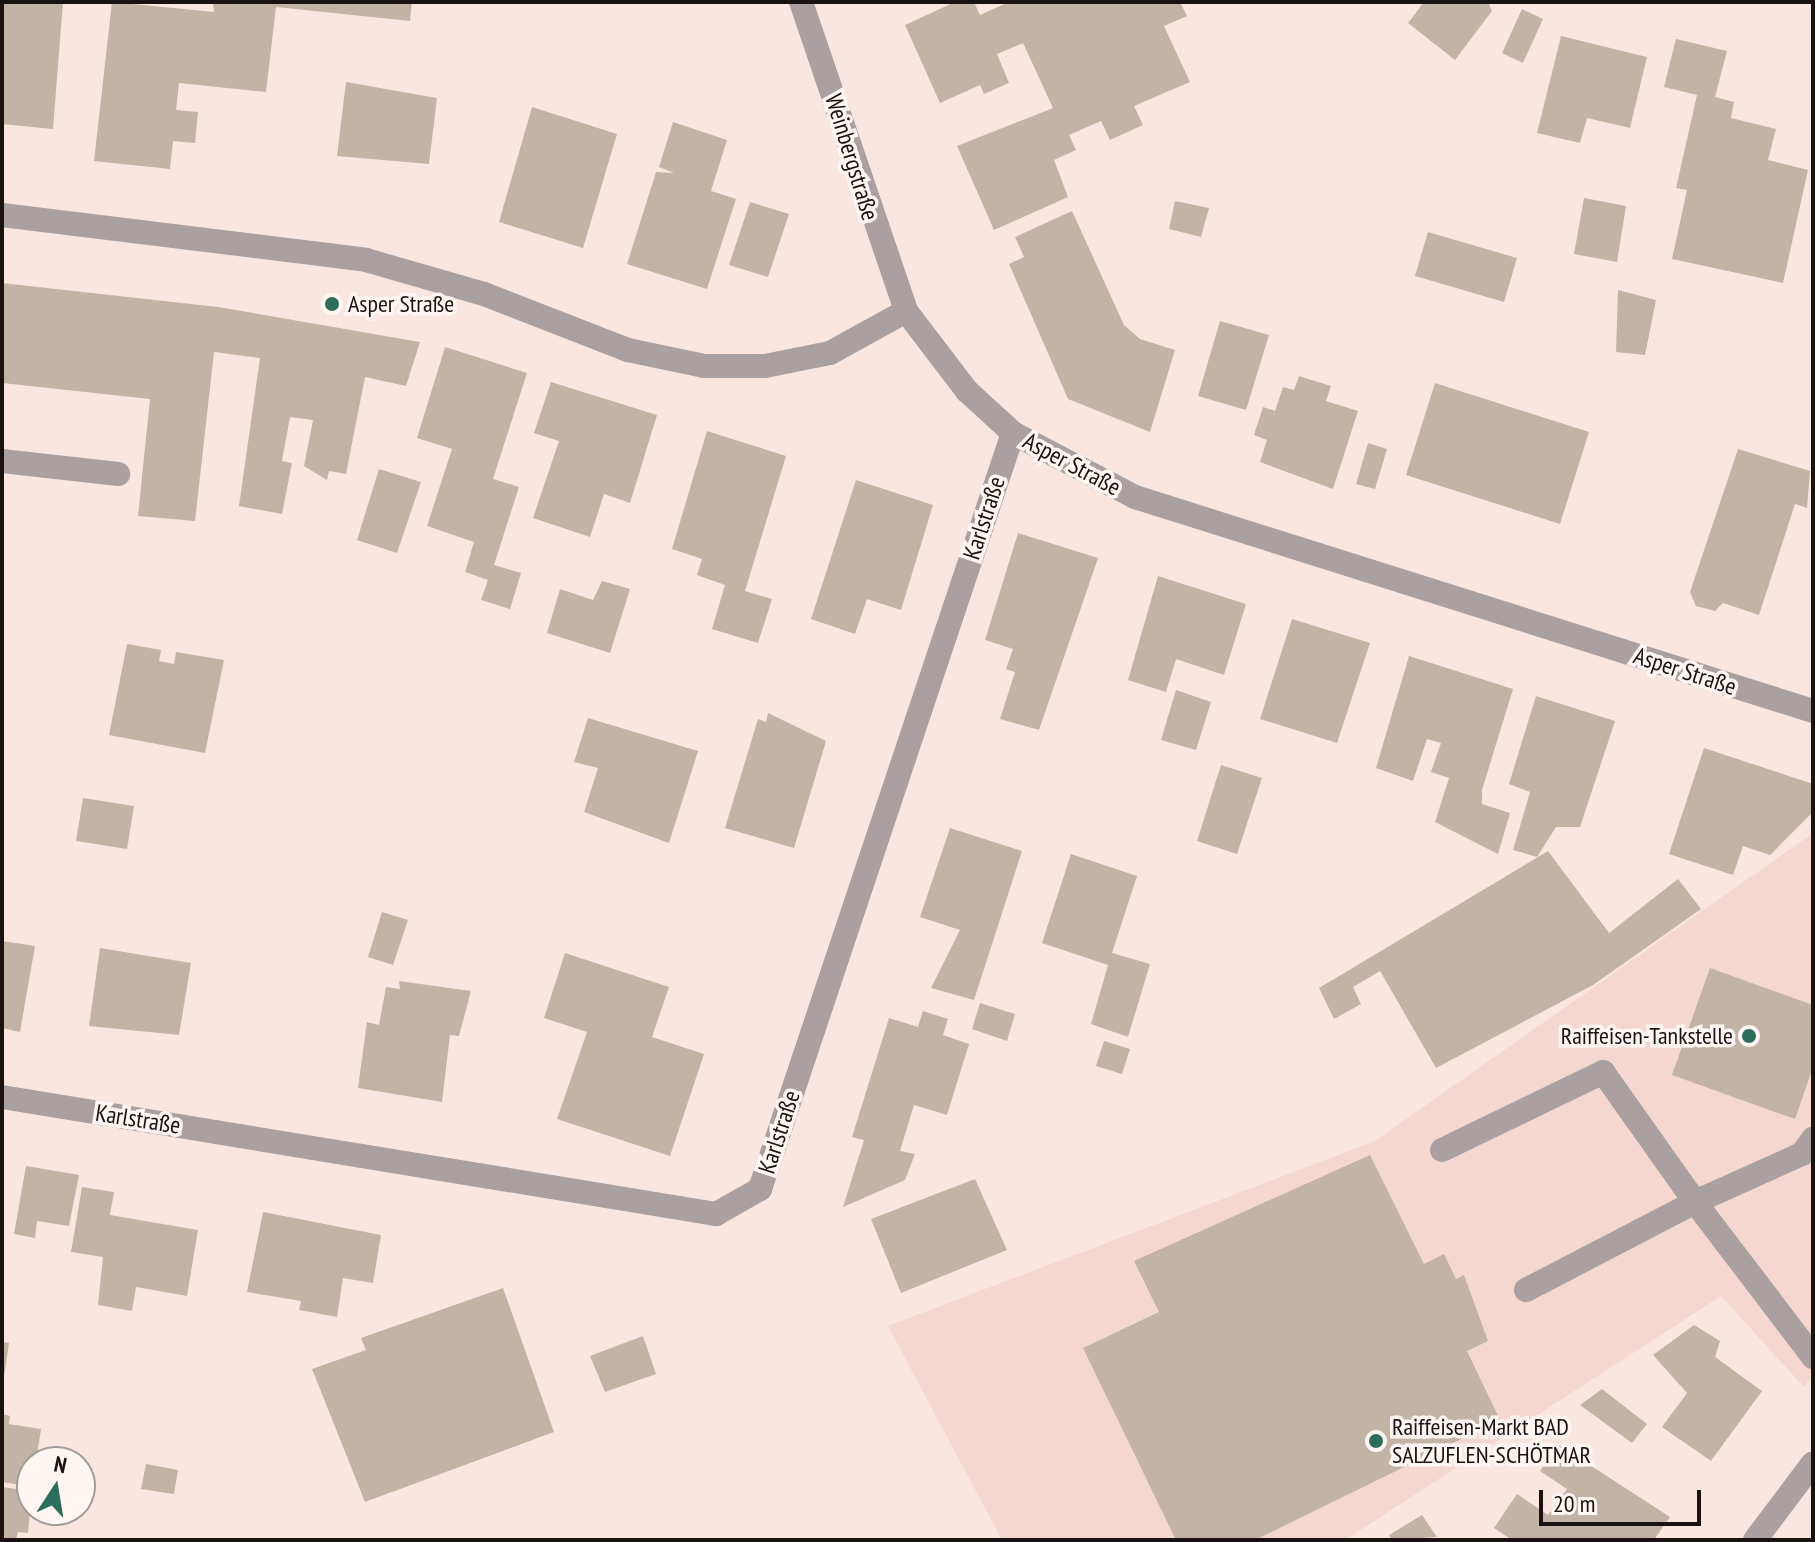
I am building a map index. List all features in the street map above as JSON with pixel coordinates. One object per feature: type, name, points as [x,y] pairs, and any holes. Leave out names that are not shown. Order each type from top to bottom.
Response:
[{"type":"street","name":"Weinbergstraße","points":[[801,2],[906,311]]},
{"type":"street","points":[[2,215],[366,260],[484,294],[628,350],[704,366],[765,366],[830,353],[906,311]]},
{"type":"street","name":"Asper Straße","points":[[906,311],[967,391],[1013,433],[1135,497],[1813,711]]},
{"type":"street","name":"Karlstraße","points":[[2,1097],[716,1214],[760,1189],[1013,433]]},
{"type":"street","points":[[2,461],[118,474]]},
{"type":"street","points":[[1442,1150],[1603,1072],[1695,1202],[1813,1357]]},
{"type":"street","points":[[1526,1290],[1695,1202],[1802,1154],[1813,1139]]},
{"type":"street","points":[[1755,1540],[1813,1463]]},
{"type":"shaded area","points":[[1813,833],[1813,1375],[1804,1387],[1721,1296],[1345,1540],[1002,1540],[888,1326],[1375,1141]]},
{"type":"building","points":[[2,2],[63,2],[53,129],[2,124]]},
{"type":"building","points":[[112,2],[214,12],[213,2],[412,2],[410,21],[276,7],[266,92],[179,83],[176,110],[198,112],[195,143],[173,141],[170,169],[94,161]]},
{"type":"building","points":[[955,2],[974,2],[980,15],[1009,2],[1180,2],[1187,16],[1164,26],[1190,82],[1134,106],[1143,125],[1110,140],[1101,121],[1069,135],[1076,150],[1054,160],[1068,197],[994,230],[957,146],[1053,108],[1023,43],[997,54],[1009,83],[984,94],[980,85],[940,103],[905,25]]},
{"type":"building","points":[[1424,2],[1488,2],[1492,11],[1455,60],[1408,23]]},
{"type":"building","points":[[1522,9],[1543,19],[1523,63],[1502,53]]},
{"type":"building","points":[[1561,36],[1647,57],[1630,128],[1587,118],[1580,143],[1537,133]]},
{"type":"building","points":[[1676,39],[1727,51],[1715,97],[1734,102],[1731,118],[1776,129],[1768,160],[1808,170],[1783,283],[1672,259],[1687,190],[1676,188],[1697,95],[1664,87]]},
{"type":"building","points":[[346,82],[437,98],[429,164],[337,156]]},
{"type":"building","points":[[532,107],[617,134],[583,248],[499,222]]},
{"type":"building","points":[[673,122],[727,140],[711,191],[736,199],[707,289],[627,264],[656,172],[674,173],[659,167]]},
{"type":"building","points":[[1584,198],[1626,206],[1617,262],[1574,254]]},
{"type":"building","points":[[1175,201],[1209,208],[1201,237],[1169,229]]},
{"type":"building","points":[[750,202],[789,214],[768,277],[729,265]]},
{"type":"building","points":[[1072,211],[1124,325],[1140,339],[1175,350],[1150,432],[1068,399],[1009,264],[1024,257],[1015,237]]},
{"type":"building","points":[[1428,232],[1517,258],[1504,302],[1415,276]]},
{"type":"building","points":[[2,283],[218,307],[420,342],[406,386],[365,377],[346,474],[329,471],[327,480],[304,466],[313,420],[290,417],[282,461],[292,463],[282,514],[239,506],[260,358],[214,352],[195,521],[138,516],[150,399],[2,383]]},
{"type":"building","points":[[1618,290],[1656,300],[1645,355],[1616,352]]},
{"type":"building","points":[[1220,321],[1269,335],[1246,410],[1198,396]]},
{"type":"building","points":[[445,347],[527,373],[493,479],[519,487],[494,565],[521,573],[510,609],[481,600],[488,580],[465,572],[474,542],[427,526],[452,449],[417,438]]},
{"type":"building","points":[[1299,376],[1331,386],[1326,401],[1358,411],[1333,489],[1260,462],[1267,440],[1254,435],[1263,407],[1275,411],[1283,387],[1294,390]]},
{"type":"building","points":[[551,382],[657,415],[630,503],[604,494],[590,537],[533,518],[559,441],[534,433]]},
{"type":"building","points":[[1435,383],[1589,432],[1560,524],[1406,475]]},
{"type":"building","points":[[707,431],[786,456],[745,591],[772,599],[758,643],[712,629],[725,585],[697,575],[702,559],[672,549]]},
{"type":"building","points":[[1368,443],[1387,449],[1375,489],[1356,484]]},
{"type":"building","points":[[1738,449],[1810,471],[1807,508],[1795,504],[1759,615],[1723,603],[1715,611],[1696,606],[1690,592]]},
{"type":"building","points":[[379,469],[421,482],[397,553],[357,540]]},
{"type":"building","points":[[856,480],[933,505],[901,610],[867,599],[855,634],[811,619]]},
{"type":"building","points":[[1018,533],[1098,558],[1039,730],[1000,719],[1015,672],[1006,669],[1013,649],[985,640]]},
{"type":"building","points":[[1158,576],[1246,604],[1224,675],[1176,659],[1166,692],[1128,680]]},
{"type":"building","points":[[602,581],[630,589],[610,653],[547,633],[560,589],[593,600]]},
{"type":"building","points":[[1292,619],[1370,643],[1337,743],[1260,719]]},
{"type":"building","points":[[127,644],[161,650],[159,661],[174,664],[176,652],[224,660],[205,753],[109,735]]},
{"type":"building","points":[[1409,656],[1513,689],[1482,790],[1482,804],[1510,813],[1498,854],[1435,822],[1449,778],[1431,772],[1441,743],[1427,739],[1413,781],[1376,768]]},
{"type":"building","points":[[1176,690],[1211,702],[1196,750],[1161,740]]},
{"type":"building","points":[[1536,696],[1615,721],[1580,827],[1556,827],[1537,857],[1513,850],[1530,792],[1509,784]]},
{"type":"building","points":[[768,713],[826,741],[794,848],[725,828],[758,719],[766,722]]},
{"type":"building","points":[[588,718],[698,751],[669,843],[584,812],[598,768],[574,762]]},
{"type":"building","points":[[1704,748],[1813,784],[1813,812],[1770,855],[1743,846],[1733,875],[1669,854]]},
{"type":"building","points":[[1221,765],[1262,778],[1237,854],[1197,841]]},
{"type":"building","points":[[83,798],[134,806],[127,849],[76,841]]},
{"type":"building","points":[[950,828],[1022,851],[974,1000],[931,988],[960,930],[920,917]]},
{"type":"building","points":[[1548,851],[1609,933],[1678,879],[1701,909],[1593,985],[1436,1068],[1380,971],[1353,987],[1361,1004],[1334,1019],[1319,988]]},
{"type":"building","points":[[1071,854],[1137,876],[1112,953],[1150,964],[1128,1037],[1091,1024],[1108,965],[1042,943]]},
{"type":"building","points":[[382,912],[408,920],[393,965],[368,957]]},
{"type":"building","points":[[2,941],[35,946],[20,1032],[2,1028]]},
{"type":"building","points":[[100,948],[191,963],[179,1035],[89,1026]]},
{"type":"building","points":[[565,953],[669,987],[652,1037],[704,1054],[670,1156],[557,1119],[587,1032],[544,1018]]},
{"type":"building","name":"Raiffeisen-Tankstelle","points":[[1710,968],[1813,1005],[1813,1067],[1795,1119],[1672,1075]]},
{"type":"building","points":[[399,981],[471,991],[459,1036],[450,1035],[442,1102],[358,1088],[367,1022],[379,1025],[386,987],[400,989]]},
{"type":"building","points":[[980,1003],[1015,1014],[1007,1041],[972,1029]]},
{"type":"building","points":[[923,1011],[948,1019],[943,1035],[969,1044],[947,1115],[914,1105],[900,1151],[915,1154],[905,1180],[843,1207],[864,1140],[852,1137],[889,1018],[918,1027]]},
{"type":"building","points":[[1104,1041],[1130,1049],[1122,1074],[1096,1066]]},
{"type":"building","points":[[1370,1155],[1424,1264],[1444,1254],[1456,1279],[1464,1275],[1488,1341],[1467,1351],[1500,1420],[1255,1540],[1176,1540],[1083,1348],[1159,1312],[1134,1261]]},
{"type":"building","points":[[26,1166],[79,1175],[69,1226],[37,1221],[35,1238],[14,1234]]},
{"type":"building","points":[[975,1179],[1007,1250],[901,1293],[871,1219]]},
{"type":"building","points":[[82,1187],[114,1192],[110,1215],[198,1230],[187,1296],[136,1287],[132,1311],[98,1305],[103,1257],[71,1252]]},
{"type":"building","points":[[263,1212],[381,1235],[373,1283],[343,1278],[337,1317],[299,1310],[301,1301],[247,1292]]},
{"type":"building","points":[[503,1288],[554,1432],[365,1502],[312,1369],[366,1350],[361,1338]]},
{"type":"building","points":[[1694,1325],[1720,1341],[1715,1357],[1762,1391],[1711,1461],[1662,1427],[1687,1393],[1653,1355]]},
{"type":"building","points":[[643,1336],[656,1374],[605,1392],[590,1356]]},
{"type":"building","points":[[2,1342],[9,1343],[4,1377],[2,1376]]},
{"type":"building","points":[[1602,1389],[1647,1424],[1632,1443],[1580,1405]]},
{"type":"building","points":[[2,1414],[10,1416],[9,1424],[41,1429],[38,1446],[16,1446],[16,1484],[2,1482]]},
{"type":"building","points":[[1559,1445],[1670,1517],[1654,1540],[1512,1540],[1494,1528],[1517,1494],[1548,1515],[1567,1489],[1540,1471]]},
{"type":"building","points":[[146,1464],[178,1470],[174,1494],[141,1489]]},
{"type":"building","points":[[2,1487],[16,1489],[16,1526],[29,1526],[28,1533],[18,1532],[16,1540],[2,1540]]},
{"type":"building","points":[[1422,1515],[1437,1537],[1391,1540],[1389,1535]]},
{"type":"place","name":"Asper Straße","points":[[332,304]]},
{"type":"place","name":"Raiffeisen-Tankstelle","points":[[1749,1036]]},
{"type":"place","name":"Raiffeisen-Markt BAD SALZUFLEN-SCHÖTMAR","points":[[1376,1441]]}]
